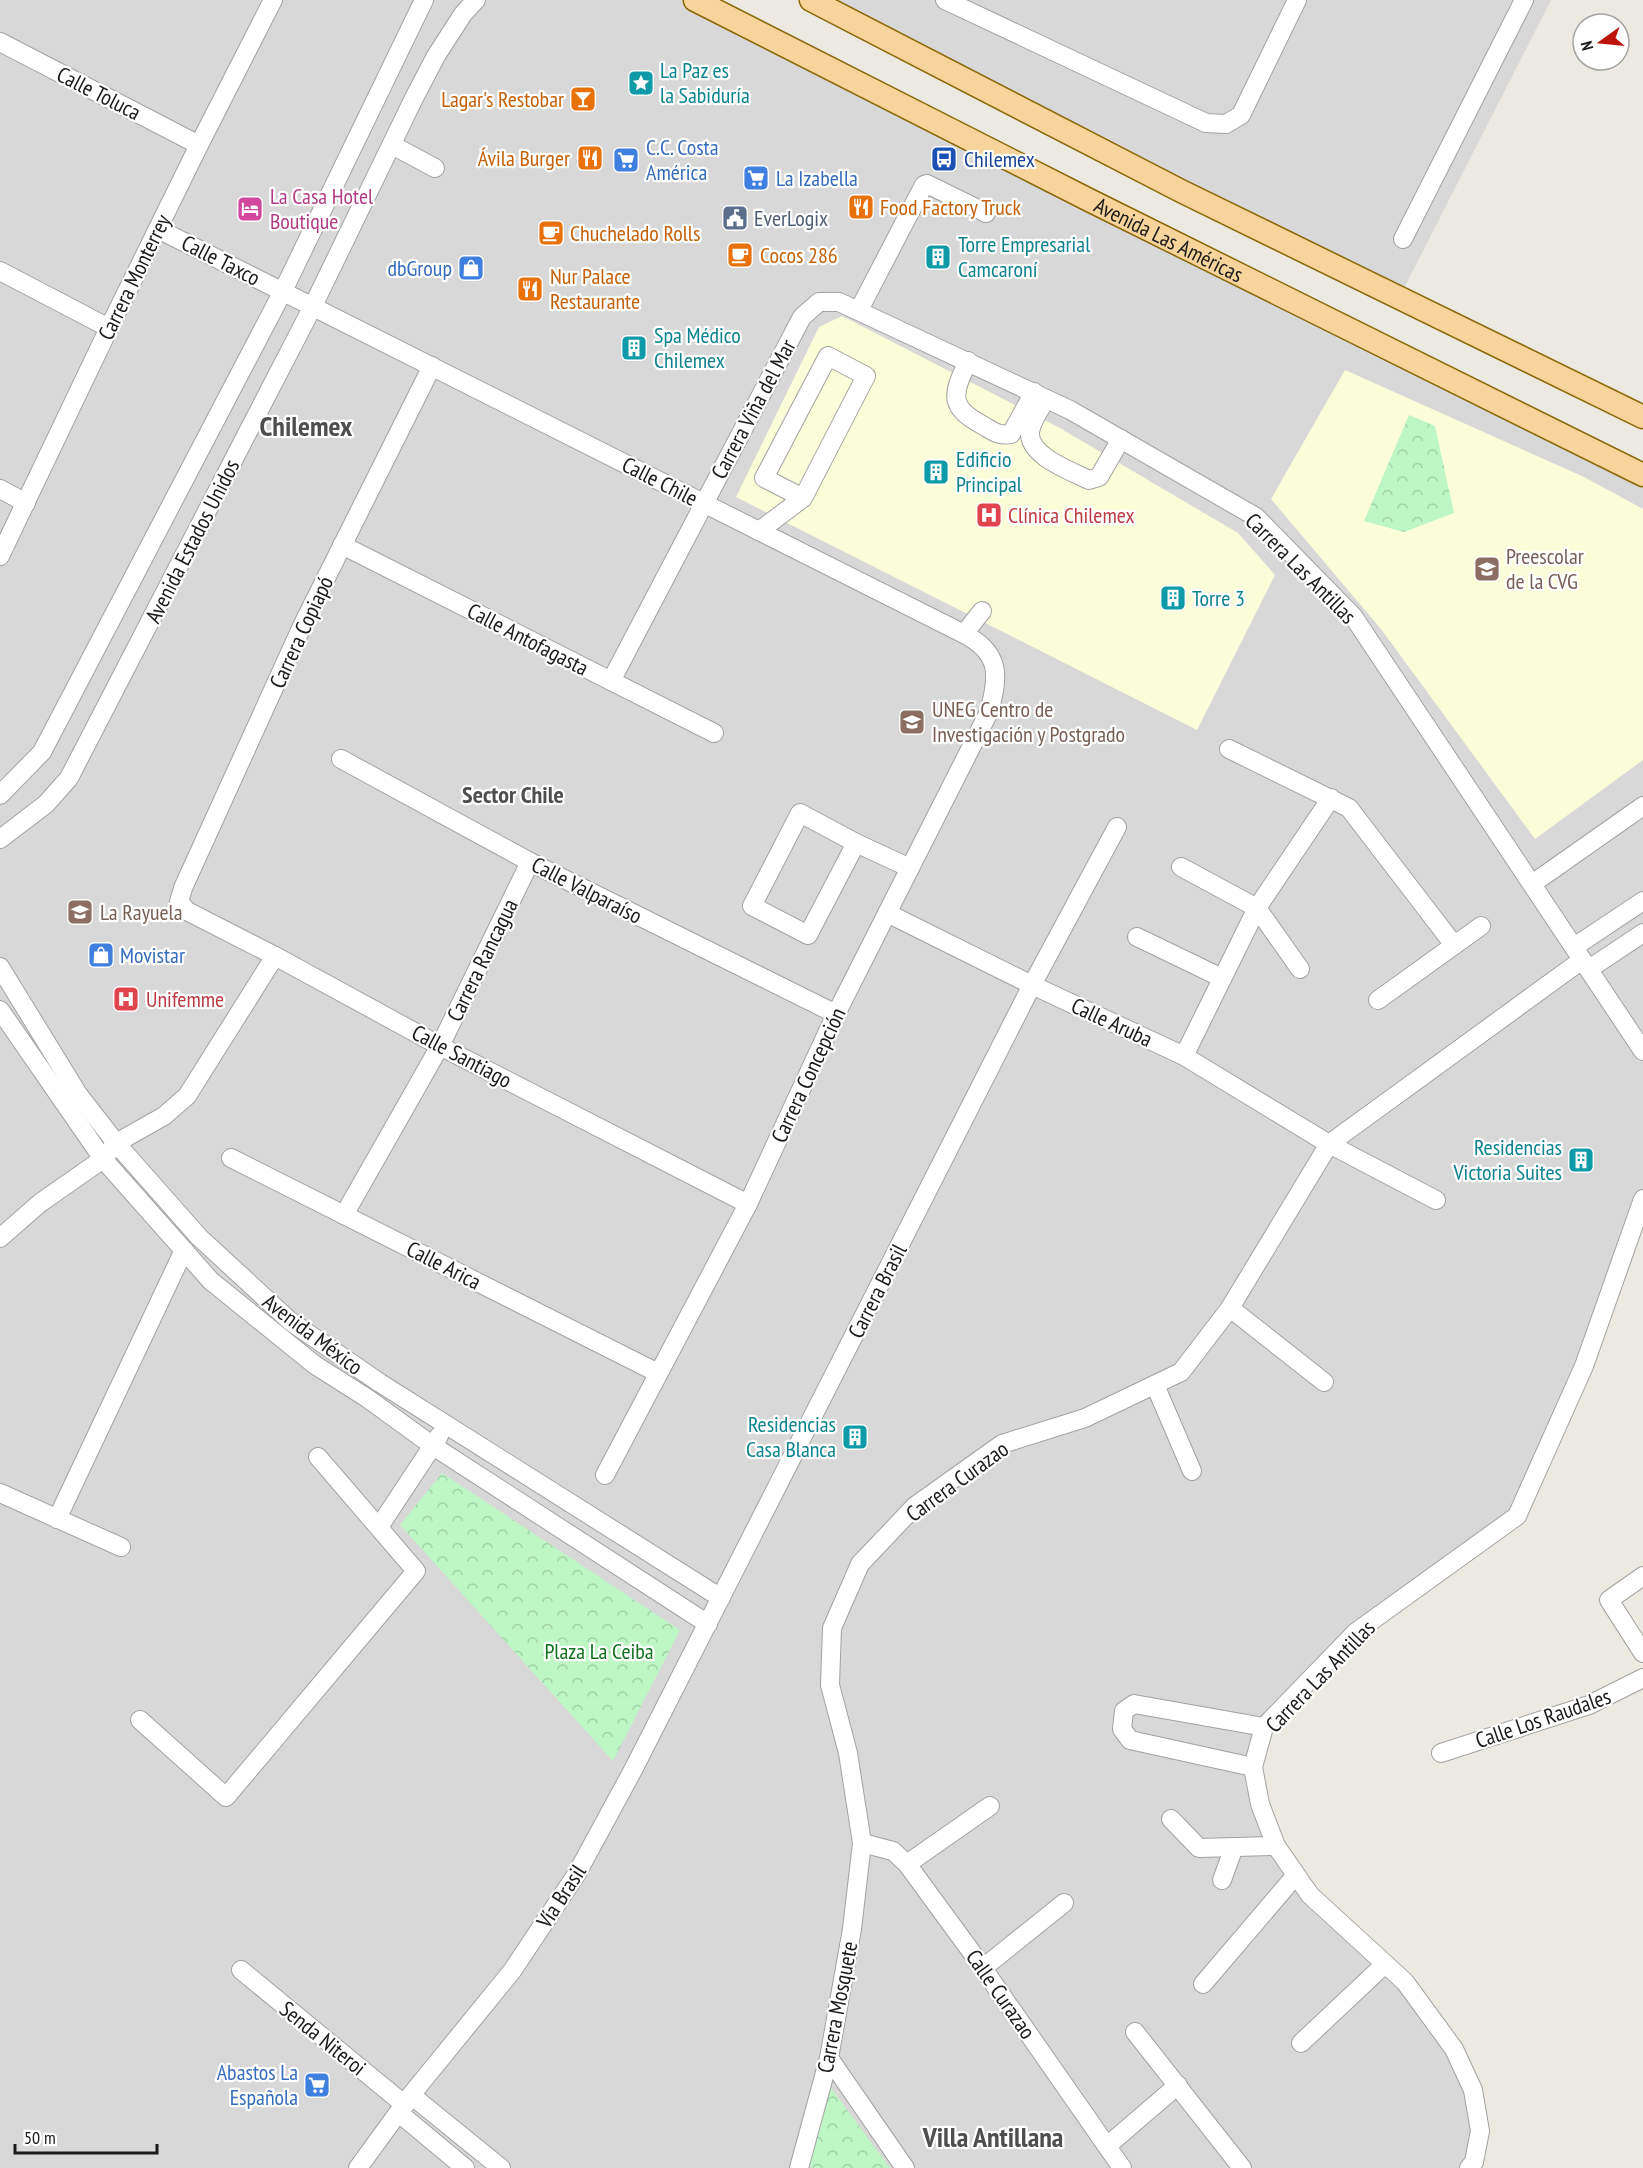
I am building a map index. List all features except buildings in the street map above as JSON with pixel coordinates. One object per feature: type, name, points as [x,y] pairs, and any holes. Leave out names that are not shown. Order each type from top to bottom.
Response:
[{"type":"main road","name":"Avenida Las Américas","points":[[695,0],[1091,201],[1643,475]]},
{"type":"main road","points":[[811,0],[1181,191],[1643,417]]},
{"type":"street","name":"Carrera Monterrey","points":[[0,556],[108,328],[273,0]]},
{"type":"street","name":"Avenida Estados Unidos","points":[[0,795],[42,752],[283,291],[424,0]]},
{"type":"street","name":"Avenida Estados Unidos","points":[[0,839],[46,804],[69,778],[313,306],[436,56],[463,14],[476,0]]},
{"type":"street","points":[[945,0],[1206,123],[1226,124],[1241,115],[1297,0]]},
{"type":"street","points":[[1403,239],[1524,0]]},
{"type":"street","name":"Calle Toluca","points":[[0,42],[199,145]]},
{"type":"street","points":[[392,145],[435,168]]},
{"type":"street","points":[[859,310],[924,185],[927,184],[986,213]]},
{"type":"street","name":"Calle Taxco","points":[[158,229],[313,306]]},
{"type":"street","points":[[0,271],[108,328]]},
{"type":"street","name":"Carrera Las Antillas","points":[[819,302],[839,302],[859,310],[1040,395],[1256,517],[1353,615],[1643,1051]]},
{"type":"street","name":"Carrera Viña del Mar","points":[[611,681],[802,317],[819,302]]},
{"type":"street","name":"Calle Chile","points":[[313,306],[964,634],[987,650],[995,669]]},
{"type":"street","points":[[759,531],[803,498],[866,376],[828,356],[764,478],[803,498]]},
{"type":"street","points":[[968,361],[957,384],[957,403],[965,416],[1001,436],[1011,434],[1040,395]]},
{"type":"street","name":"Carrera Copiapó","points":[[179,902],[183,888],[293,645],[432,366]]},
{"type":"street","points":[[1040,395],[1030,430],[1030,440],[1038,452],[1050,461],[1089,480],[1098,477],[1121,439]]},
{"type":"street","points":[[0,489],[26,503]]},
{"type":"street","name":"Calle Antofagasta","points":[[342,545],[714,733]]},
{"type":"street","points":[[964,634],[982,611]]},
{"type":"street","name":"Carrera Concepción","points":[[605,1475],[748,1204],[836,1014],[989,711],[996,685],[995,669]]},
{"type":"street","points":[[1229,749],[1349,808],[1454,945]]},
{"type":"street","name":"Calle Valparaíso","points":[[341,759],[530,862],[836,1014]]},
{"type":"street","points":[[1184,1056],[1257,908],[1331,798]]},
{"type":"street","points":[[1532,884],[1643,806]]},
{"type":"street","points":[[856,843],[808,935],[752,906],[800,813],[910,868]]},
{"type":"street","name":"Carrera Brasil","points":[[721,1598],[1032,985],[1117,827]]},
{"type":"street","name":"Carrera Rancagua","points":[[344,1215],[440,1046],[530,862]]},
{"type":"street","points":[[1181,867],[1257,908],[1300,969]]},
{"type":"street","points":[[1329,1144],[1582,959],[1643,901]]},
{"type":"street","name":"Calle Santiago","points":[[179,902],[187,911],[440,1046],[748,1204]]},
{"type":"street","name":"Calle Aruba","points":[[887,913],[1032,985],[1184,1056],[1329,1144],[1436,1200]]},
{"type":"street","points":[[1378,1000],[1481,926]]},
{"type":"street","points":[[1582,959],[1643,933]]},
{"type":"street","points":[[1137,937],[1222,978]]},
{"type":"street","points":[[0,1238],[40,1203],[103,1159],[116,1143],[164,1116],[188,1096],[275,956]]},
{"type":"street","name":"Avenida México","points":[[0,967],[78,1094],[116,1143],[199,1237],[290,1321],[380,1383],[721,1598]]},
{"type":"street","points":[[2,1017],[23,1005]]},
{"type":"street","name":"Avenida México","points":[[2,1017],[103,1159],[211,1281],[315,1365],[367,1398],[434,1446],[708,1624]]},
{"type":"street","name":"Carrera Curazao","points":[[862,1843],[848,1753],[830,1685],[832,1628],[860,1564],[915,1506],[1002,1444],[1085,1419],[1181,1372],[1230,1308],[1329,1144]]},
{"type":"street","name":"Calle Arica","points":[[231,1158],[658,1373]]},
{"type":"street","name":"Carrera Las Antillas","points":[[1469,2168],[1474,2162],[1480,2131],[1473,2090],[1454,2049],[1405,1982],[1310,1895],[1276,1846],[1260,1804],[1253,1767],[1264,1727],[1356,1632],[1517,1516],[1584,1366],[1643,1199]]},
{"type":"street","points":[[57,1519],[184,1250]]},
{"type":"street","points":[[1230,1308],[1324,1382]]},
{"type":"street","points":[[1155,1384],[1192,1471]]},
{"type":"street","points":[[379,1527],[446,1425]]},
{"type":"street","points":[[140,1720],[226,1797],[416,1571],[318,1456]]},
{"type":"street","points":[[0,1493],[121,1547]]},
{"type":"street","points":[[1643,1576],[1609,1600],[1643,1653]]},
{"type":"street","name":"Vía Brasil","points":[[358,2168],[405,2104],[512,1971],[576,1875],[633,1770],[721,1598]]},
{"type":"street","name":"Calle Los Raudales","points":[[1440,1753],[1589,1705],[1643,1678]]},
{"type":"street","points":[[1253,1767],[1130,1740],[1122,1729],[1124,1711],[1134,1704],[1264,1727]]},
{"type":"street","points":[[907,1863],[990,1806]]},
{"type":"street","points":[[1171,1819],[1199,1848],[1276,1846]]},
{"type":"street","name":"Calle Curazao","points":[[862,1843],[893,1851],[907,1863],[1122,2168]]},
{"type":"street","name":"Carrera Mosquete","points":[[799,2168],[830,2058],[852,1929],[862,1843]]},
{"type":"street","points":[[1222,1880],[1234,1847]]},
{"type":"street","points":[[1203,1984],[1296,1875]]},
{"type":"street","points":[[983,1968],[1064,1903]]},
{"type":"street","points":[[1301,2043],[1385,1964]]},
{"type":"street","name":"Senda Niteroi","points":[[241,1970],[405,2104]]},
{"type":"street","points":[[1135,2032],[1242,2168]]},
{"type":"street","points":[[830,2058],[905,2168]]},
{"type":"street","points":[[1107,2146],[1178,2085]]},
{"type":"street","points":[[405,2104],[465,2168]]},
{"type":"street","points":[[405,2104],[501,2168]]},
{"type":"shaded area","points":[[0,0],[695,0],[1643,475],[1643,1210],[1517,1516],[1356,1632],[1264,1727],[1260,1804],[1309,1895],[1405,1982],[1473,2090],[1469,2168],[0,2168]]},
{"type":"shaded area","points":[[811,0],[1551,0],[1399,298]]},
{"type":"shaded area","name":"Clínica Chilemex","points":[[842,316],[1058,427],[1238,533],[1275,575],[1197,730],[736,497],[819,327]]},
{"type":"shaded area","name":"Preescolar de la CVG","points":[[1345,370],[1584,477],[1643,509],[1643,760],[1535,839],[1381,629],[1271,499]]},
{"type":"green space","points":[[1409,415],[1435,426],[1454,513],[1404,532],[1364,521]]},
{"type":"green space","name":"Plaza La Ceiba","points":[[442,1473],[680,1630],[613,1761],[400,1525]]},
{"type":"green space","points":[[831,2088],[890,2168],[812,2168],[809,2165]]},
{"type":"place","name":"La Paz es la Sabiduría","points":[[641,83]]},
{"type":"place","name":"Lagar's Restobar","points":[[583,99]]},
{"type":"place","name":"Ávila Burger","points":[[590,158]]},
{"type":"place","name":"Chilemex","points":[[944,159]]},
{"type":"place","name":"C.C. Costa América","points":[[626,160]]},
{"type":"place","name":"La Izabella","points":[[756,178]]},
{"type":"place","name":"Food Factory Truck","points":[[861,207]]},
{"type":"place","name":"La Casa Hotel Boutique","points":[[250,209]]},
{"type":"place","name":"EverLogix","points":[[735,218]]},
{"type":"place","name":"Chuchelado Rolls","points":[[551,233]]},
{"type":"place","name":"Cocos 286","points":[[740,255]]},
{"type":"place","name":"Torre Empresarial Camcaroní","points":[[938,257]]},
{"type":"place","name":"dbGroup","points":[[471,268]]},
{"type":"place","name":"Nur Palace Restaurante","points":[[530,289]]},
{"type":"place","name":"Spa Médico Chilemex","points":[[634,348]]},
{"type":"place","name":"Edificio Principal","points":[[936,472]]},
{"type":"place","name":"Clínica Chilemex","points":[[989,515]]},
{"type":"place","name":"Preescolar de la CVG","points":[[1487,569]]},
{"type":"place","name":"Torre 3","points":[[1173,598]]},
{"type":"place","name":"UNEG Centro de Investigación y Postgrado","points":[[912,722]]},
{"type":"place","name":"La Rayuela","points":[[80,912]]},
{"type":"place","name":"Movistar","points":[[101,955]]},
{"type":"place","name":"Unifemme","points":[[126,999]]},
{"type":"place","name":"Residencias Victoria Suites","points":[[1581,1160]]},
{"type":"place","name":"Residencias Casa Blanca","points":[[855,1437]]},
{"type":"place","name":"Abastos La Española","points":[[317,2085]]},
{"type":"district","name":"Chilemex","points":[[306,425]]},
{"type":"district","name":"Sector Chile","points":[[513,794]]},
{"type":"district","name":"Villa Antillana","points":[[993,2136]]}]
